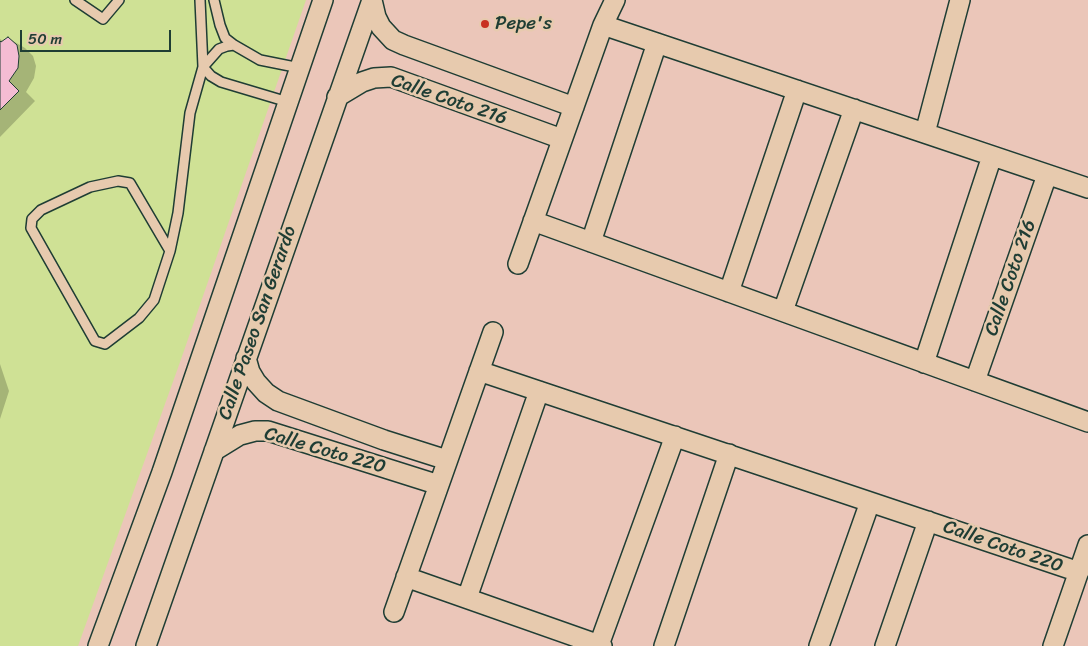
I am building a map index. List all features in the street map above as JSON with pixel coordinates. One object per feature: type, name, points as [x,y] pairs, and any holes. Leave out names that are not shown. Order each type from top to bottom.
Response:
[{"type":"street","points":[[98,646],[162,472],[323,0]]},
{"type":"street","name":"Calle Paseo San Gerardo","points":[[146,646],[372,0]]},
{"type":"street","name":"Calle Coto 216","points":[[372,0],[376,17],[381,27],[393,40],[404,46],[574,107]]},
{"type":"street","points":[[518,264],[603,25],[615,0]]},
{"type":"street","points":[[925,133],[960,0]]},
{"type":"street","points":[[603,25],[1088,188]]},
{"type":"street","points":[[591,242],[657,43]]},
{"type":"street","name":"Calle Coto 216","points":[[337,97],[362,82],[374,78],[392,77],[562,139]]},
{"type":"street","points":[[729,292],[798,90]]},
{"type":"street","points":[[783,311],[854,109]]},
{"type":"street","points":[[924,363],[992,156]]},
{"type":"street","name":"Calle Coto 216","points":[[975,381],[1048,175]]},
{"type":"street","points":[[533,221],[1088,422]]},
{"type":"street","points":[[394,612],[493,332]]},
{"type":"street","name":"Calle Coto 220","points":[[246,358],[250,372],[256,382],[266,393],[278,401],[384,440],[447,460]]},
{"type":"street","name":"Calle Coto 220","points":[[479,371],[1079,572]]},
{"type":"street","points":[[467,598],[539,391]]},
{"type":"street","name":"Calle Coto 220","points":[[214,451],[240,435],[255,431],[268,431],[439,485]]},
{"type":"street","points":[[406,577],[600,645],[674,436]]},
{"type":"street","points":[[664,646],[729,454]]},
{"type":"street","points":[[819,646],[870,502]]},
{"type":"street","name":"Calle Coto 220","points":[[885,646],[928,521]]},
{"type":"street","name":"Calle Coto 220","points":[[1053,646],[1088,545]]},
{"type":"lane","points":[[75,0],[103,19],[119,0]]},
{"type":"lane","points":[[170,251],[130,183],[118,181],[90,188],[41,210],[32,219],[31,228],[95,341],[105,344],[139,318],[154,300],[170,251],[178,213],[190,113],[203,67],[200,0]]},
{"type":"lane","points":[[214,0],[225,38],[245,53],[260,60],[300,68]]},
{"type":"lane","points":[[203,67],[219,49],[234,45]]},
{"type":"lane","points":[[203,67],[211,76],[221,82],[288,102]]},
{"type":"green space","points":[[0,0],[306,0],[179,365],[78,646],[0,646]]},
{"type":"building","points":[[8,37],[17,45],[19,56],[18,68],[9,81],[19,91],[0,110],[0,41]]},
{"type":"place","name":"Pepe's","points":[[485,24]]}]
